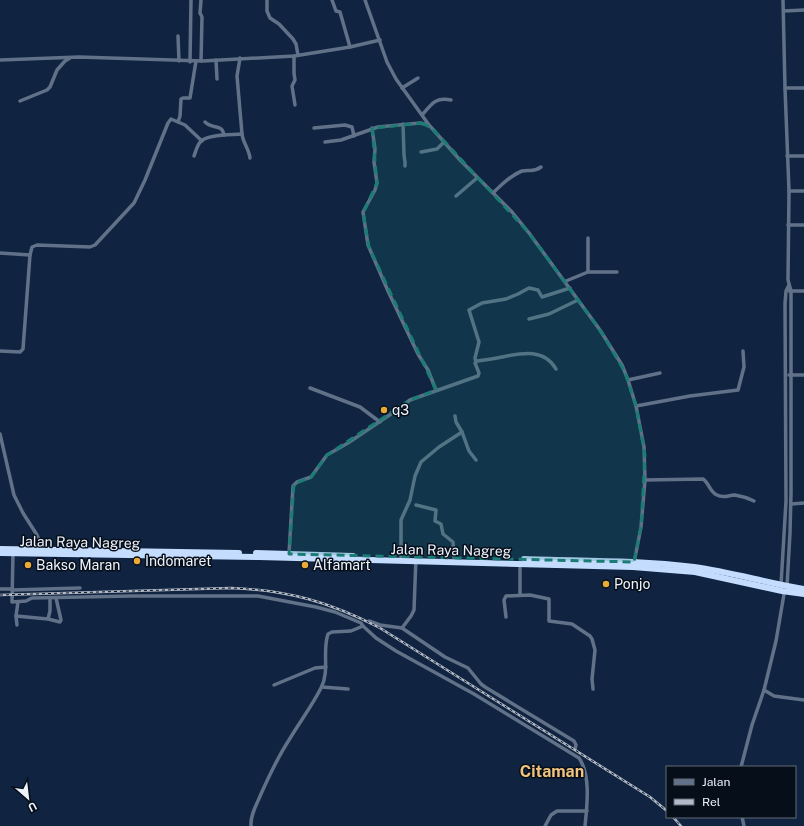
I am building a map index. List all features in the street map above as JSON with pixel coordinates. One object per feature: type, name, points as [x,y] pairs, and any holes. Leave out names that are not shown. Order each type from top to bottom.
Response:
[{"type":"highway","name":"Jalan Raya Nagreg","points":[[0,549],[634,565]]},
{"type":"highway","name":"Jalan Raya Nagreg","points":[[0,553],[401,557],[416,559],[454,558],[634,565],[695,572],[804,594]]},
{"type":"highway","name":"Jalan Raya Nagreg","points":[[784,590],[804,589]]},
{"type":"street","points":[[190,62],[191,0]]},
{"type":"street","points":[[201,0],[201,61]]},
{"type":"street","points":[[267,0],[269,16],[293,39],[296,44],[295,80],[292,86],[295,105]]},
{"type":"street","points":[[332,0],[336,11],[340,12],[350,47]]},
{"type":"street","points":[[365,0],[390,69],[402,88],[429,125],[444,142],[530,233],[566,281],[622,365],[636,406],[644,447],[645,480],[634,565]]},
{"type":"street","points":[[783,0],[789,191],[784,590]]},
{"type":"street","points":[[784,11],[804,10]]},
{"type":"street","points":[[178,36],[179,61]]},
{"type":"street","points":[[0,60],[71,57],[190,62],[296,55],[350,47],[380,40]]},
{"type":"street","points":[[20,101],[47,90],[50,87],[57,70],[71,57]]},
{"type":"street","points":[[240,58],[237,76],[242,134],[244,142],[249,150],[250,158]]},
{"type":"street","points":[[216,60],[217,78]]},
{"type":"street","points":[[178,122],[180,116],[181,99],[190,98],[196,61]]},
{"type":"street","points":[[402,88],[418,78]]},
{"type":"street","points":[[785,88],[804,88]]},
{"type":"street","points":[[422,114],[439,99],[451,100]]},
{"type":"street","points":[[0,351],[20,352],[23,349],[30,255],[32,247],[37,245],[90,247],[95,245],[134,203],[146,180],[168,123],[171,120],[185,125],[202,141]]},
{"type":"street","points":[[205,122],[212,127],[221,128],[224,135]]},
{"type":"street","points":[[325,142],[341,140],[372,128],[422,123],[429,125]]},
{"type":"street","points":[[403,124],[405,166]]},
{"type":"street","points":[[314,128],[345,125],[352,127],[354,136]]},
{"type":"street","points":[[372,128],[375,149],[374,164],[377,183],[375,190],[363,212],[368,245],[388,291],[418,354],[428,370],[436,390]]},
{"type":"street","points":[[194,156],[198,145],[208,138],[242,134]]},
{"type":"street","points":[[421,152],[437,149],[444,142]]},
{"type":"street","points":[[787,156],[804,156]]},
{"type":"street","points":[[493,193],[503,183],[523,171],[536,171],[541,167]]},
{"type":"street","points":[[456,196],[477,178]]},
{"type":"street","points":[[789,191],[804,191]]},
{"type":"street","points":[[788,225],[804,225]]},
{"type":"street","points":[[588,238],[588,272]]},
{"type":"street","points":[[0,253],[30,255]]},
{"type":"street","points":[[566,281],[588,272],[617,272]]},
{"type":"street","points":[[288,556],[293,486],[297,482],[311,477],[327,455],[348,444],[410,400],[478,376],[479,374],[475,364],[475,359],[479,342],[469,312],[470,309],[482,303],[506,299],[529,288],[538,290],[542,297],[570,288]]},
{"type":"street","points":[[788,291],[804,291]]},
{"type":"street","points":[[740,766],[764,690],[776,641],[784,590],[791,512],[788,291]]},
{"type":"street","points":[[529,319],[549,314],[578,300]]},
{"type":"street","points":[[636,406],[704,394],[738,390],[744,367],[743,351]]},
{"type":"street","points":[[476,362],[518,353],[532,354],[540,355],[549,360],[556,369]]},
{"type":"street","points":[[628,380],[660,373]]},
{"type":"street","points":[[786,375],[804,374]]},
{"type":"street","points":[[310,388],[360,407],[380,422]]},
{"type":"street","points":[[455,416],[456,422],[462,432],[469,451],[476,460]]},
{"type":"street","points":[[401,557],[401,520],[421,462],[439,447],[462,432]]},
{"type":"street","points":[[0,434],[14,495],[37,535],[43,549]]},
{"type":"street","points":[[645,480],[703,479],[706,481],[711,491],[716,495],[725,498],[736,496],[754,500]]},
{"type":"street","points":[[791,504],[804,503]]},
{"type":"street","points":[[416,506],[436,510],[435,521],[441,524],[443,533],[452,541],[454,558]]},
{"type":"street","points":[[785,512],[791,512]]},
{"type":"street","points":[[13,553],[12,602],[26,601],[32,598],[258,596],[306,604],[336,612],[362,623],[363,626],[376,638],[396,651],[473,693],[574,753],[582,762],[587,785],[585,826]]},
{"type":"street","points":[[402,628],[414,610],[416,559]]},
{"type":"street","points":[[520,563],[520,594]]},
{"type":"street","points":[[0,589],[80,588]]},
{"type":"street","points":[[506,617],[504,606],[505,597],[507,595],[534,595],[549,599],[549,621],[572,624],[591,637],[595,650],[592,679],[593,689]]},
{"type":"street","points":[[48,619],[50,611],[50,598]]},
{"type":"street","points":[[16,616],[48,619],[61,622],[56,598]]},
{"type":"street","points":[[17,625],[16,616],[18,602]]},
{"type":"street","points":[[369,621],[380,625],[402,628],[445,657],[468,668],[485,687],[574,741],[576,745],[574,753]]},
{"type":"street","points":[[251,826],[255,809],[275,766],[288,741],[322,687],[326,667],[328,634],[332,632],[351,631],[363,626]]},
{"type":"street","points":[[274,685],[315,668],[326,667]]},
{"type":"street","points":[[322,687],[348,689]]},
{"type":"street","points":[[764,690],[774,696],[804,700]]},
{"type":"street","points":[[545,826],[551,815],[557,811],[587,809]]},
{"type":"highlighted area","points":[[422,123],[433,129],[529,233],[600,330],[625,372],[636,406],[645,455],[641,527],[634,562],[289,554],[294,484],[311,477],[327,455],[410,400],[436,390],[369,247],[363,213],[377,183],[372,128]]},
{"type":"railway","points":[[0,595],[231,588],[271,591],[326,604],[380,628],[650,797],[666,810]]},
{"type":"railway","points":[[674,818],[681,826]]},
{"type":"place","name":"q3","points":[[384,410]]},
{"type":"place","name":"Indomaret","points":[[137,561]]},
{"type":"place","name":"Bakso Maran","points":[[28,565]]},
{"type":"place","name":"Alfamart","points":[[305,565]]},
{"type":"place","name":"Ponjo","points":[[606,584]]},
{"type":"district","name":"Citaman","points":[[552,771]]}]
